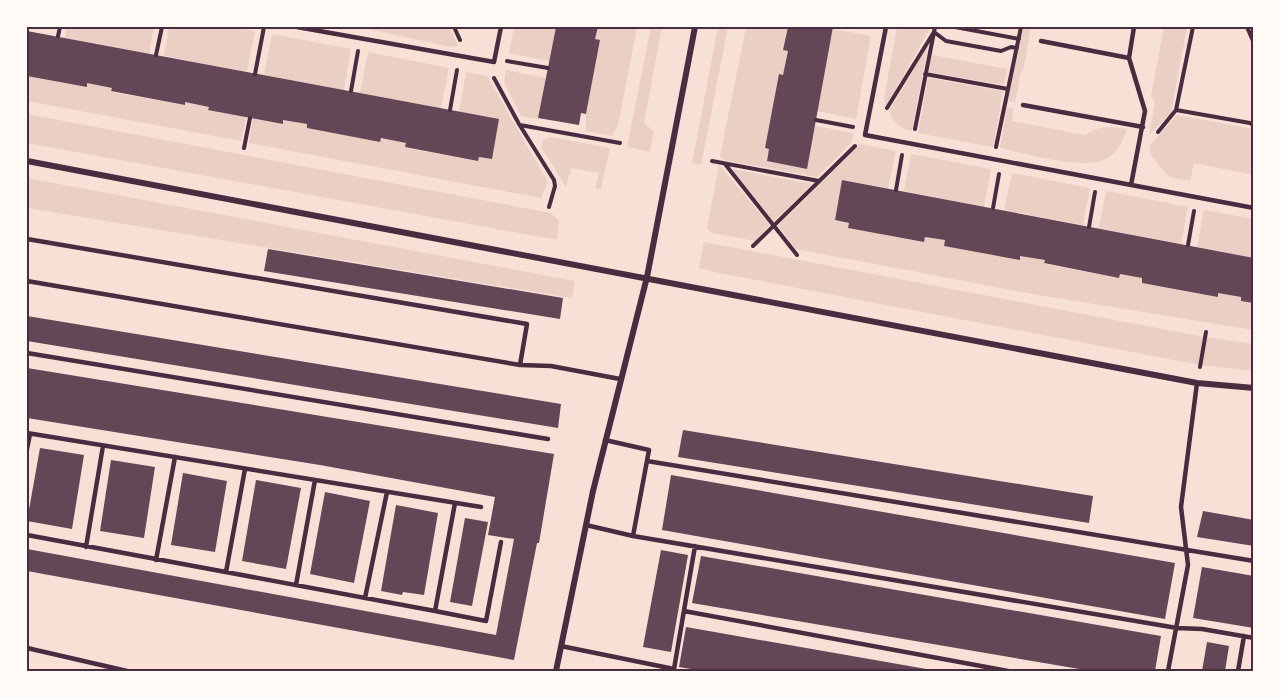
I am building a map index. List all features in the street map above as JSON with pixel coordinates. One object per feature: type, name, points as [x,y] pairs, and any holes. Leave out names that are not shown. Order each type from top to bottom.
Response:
[{"type":"street","points":[[556,671],[605,440],[647,277],[695,27]]},
{"type":"street","points":[[27,161],[1197,383],[1254,388]]},
{"type":"lane","points":[[297,27],[494,60],[501,27]]},
{"type":"lane","points":[[334,34],[335,27]]},
{"type":"lane","points":[[886,27],[866,133],[904,143],[1254,208]]},
{"type":"lane","points":[[1131,185],[1145,111],[1129,58],[1134,27]]},
{"type":"lane","points":[[1041,41],[1129,58]]},
{"type":"lane","points":[[1023,105],[1143,127]]},
{"type":"lane","points":[[27,239],[526,324],[520,365]]},
{"type":"lane","points":[[27,281],[520,365],[551,366],[620,379]]},
{"type":"lane","points":[[27,353],[548,439]]},
{"type":"lane","points":[[1168,671],[1188,565],[1181,507],[1197,383]]},
{"type":"lane","points":[[27,449],[28,433],[481,507]]},
{"type":"lane","points":[[605,440],[649,450],[633,536]]},
{"type":"lane","points":[[86,546],[103,446]]},
{"type":"lane","points":[[156,560],[175,457]]},
{"type":"lane","points":[[647,461],[1254,561]]},
{"type":"lane","points":[[226,572],[245,469]]},
{"type":"lane","points":[[296,585],[315,480]]},
{"type":"lane","points":[[365,598],[387,492]]},
{"type":"lane","points":[[435,611],[455,503]]},
{"type":"lane","points":[[586,525],[633,536],[1177,628],[1202,629],[1254,638]]},
{"type":"lane","points":[[27,536],[486,621],[501,542]]},
{"type":"lane","points":[[561,646],[675,670],[695,546]]},
{"type":"lane","points":[[684,611],[1008,671]]},
{"type":"lane","points":[[1238,671],[1244,636]]},
{"type":"lane","points":[[27,648],[127,671]]},
{"type":"path","points":[[58,36],[60,27]]},
{"type":"path","points":[[156,55],[162,27]]},
{"type":"path","points":[[255,74],[264,27]]},
{"type":"path","points":[[956,27],[1019,39]]},
{"type":"path","points":[[993,159],[1021,27]]},
{"type":"path","points":[[1156,134],[1176,110],[1193,27]]},
{"type":"path","points":[[1247,27],[1254,39]]},
{"type":"path","points":[[753,246],[866,133],[887,108],[934,29]]},
{"type":"path","points":[[934,29],[946,41],[1001,51],[1011,47],[1017,48]]},
{"type":"path","points":[[912,144],[934,29]]},
{"type":"path","points":[[351,92],[360,39]]},
{"type":"path","points":[[450,110],[460,56]]},
{"type":"path","points":[[548,69],[494,60],[493,77],[554,180],[555,186],[549,207]]},
{"type":"path","points":[[926,74],[1008,89]]},
{"type":"path","points":[[1176,110],[1250,123],[1254,126]]},
{"type":"path","points":[[244,148],[249,118]]},
{"type":"path","points":[[816,120],[866,133]]},
{"type":"path","points":[[519,124],[620,143]]},
{"type":"path","points":[[896,190],[904,143]]},
{"type":"path","points":[[712,161],[819,181]]},
{"type":"path","points":[[993,208],[1002,161]]},
{"type":"path","points":[[725,164],[797,255]]},
{"type":"path","points":[[1089,226],[1098,179]]},
{"type":"path","points":[[1188,245],[1197,198]]},
{"type":"path","points":[[1197,383],[1206,332]]},
{"type":"shaded area","points":[[67,27],[154,27],[149,54],[65,38]]},
{"type":"shaded area","points":[[169,27],[233,27],[255,31],[247,72],[164,56]]},
{"type":"shaded area","points":[[357,27],[450,27],[458,46],[452,47]]},
{"type":"shaded area","points":[[514,27],[556,27],[549,61],[509,53]]},
{"type":"shaded area","points":[[598,27],[637,27],[618,125],[612,136],[586,131],[586,114],[600,41],[595,39]]},
{"type":"shaded area","points":[[651,27],[662,27],[644,123],[654,131],[650,152],[627,147]]},
{"type":"shaded area","points":[[718,27],[728,27],[701,165],[692,163]]},
{"type":"shaded area","points":[[746,27],[788,27],[783,49],[788,51],[767,161],[806,169],[815,126],[853,133],[852,142],[817,177],[725,160],[720,156]]},
{"type":"shaded area","points":[[897,27],[931,27],[886,106],[884,98]]},
{"type":"shaded area","points":[[1023,27],[1031,27],[1023,71],[1021,71],[1015,102],[1008,101]]},
{"type":"shaded area","points":[[1164,27],[1187,27],[1171,113],[1149,135],[1155,102],[1151,96]]},
{"type":"shaded area","points":[[833,29],[871,36],[856,119],[817,111]]},
{"type":"shaded area","points":[[272,34],[351,49],[344,90],[264,75]]},
{"type":"shaded area","points":[[928,45],[912,131],[898,124],[889,111]]},
{"type":"shaded area","points":[[368,52],[449,68],[441,108],[360,93]]},
{"type":"shaded area","points":[[932,55],[1007,69],[1004,85],[929,72]]},
{"type":"shaded area","points":[[506,70],[546,78],[538,119],[521,116],[504,82]]},
{"type":"shaded area","points":[[466,72],[487,76],[548,182],[541,198],[249,143],[253,118],[307,124],[307,128],[380,142],[381,138],[406,143],[406,148],[478,161],[479,157],[491,159],[499,120],[459,112]]},
{"type":"shaded area","points":[[27,76],[87,86],[87,83],[112,88],[111,92],[184,105],[185,102],[246,117],[241,141],[27,101]]},
{"type":"shaded area","points":[[928,78],[1003,91],[993,147],[918,133]]},
{"type":"shaded area","points":[[1007,108],[1013,109],[1012,121],[1085,135],[1105,127],[1127,129],[1120,146],[1106,159],[1084,163],[1055,160],[1000,148]]},
{"type":"shaded area","points":[[27,114],[551,213],[559,221],[557,240],[27,143]]},
{"type":"shaded area","points":[[1177,115],[1254,129],[1254,175],[1194,163],[1190,181],[1169,177],[1152,157],[1149,146]]},
{"type":"shaded area","points":[[550,137],[610,148],[601,189],[595,188],[599,173],[571,168],[566,187],[541,147],[543,140]]},
{"type":"shaded area","points":[[860,144],[896,151],[888,188],[842,180],[835,220],[849,223],[848,228],[924,242],[925,237],[945,240],[945,246],[1019,260],[1020,256],[1045,260],[1044,264],[1119,278],[1120,274],[1142,278],[1142,283],[1218,296],[1218,293],[1241,297],[1241,301],[1254,303],[1254,330],[1038,295],[796,249],[778,226]]},
{"type":"shaded area","points":[[911,154],[991,169],[984,207],[904,191]]},
{"type":"shaded area","points":[[719,165],[770,225],[755,241],[712,233],[707,228]]},
{"type":"shaded area","points":[[732,169],[812,184],[774,222]]},
{"type":"shaded area","points":[[1012,173],[1090,188],[1083,225],[1004,210]]},
{"type":"shaded area","points":[[27,178],[575,281],[572,298],[27,208]]},
{"type":"shaded area","points":[[1106,191],[1188,207],[1181,244],[1099,228]]},
{"type":"shaded area","points":[[1204,210],[1254,219],[1254,258],[1197,247]]},
{"type":"shaded area","points":[[704,242],[1205,337],[1254,344],[1254,371],[1200,365],[719,273],[699,268]]},
{"type":"building","points":[[556,27],[598,27],[595,39],[600,40],[586,114],[581,113],[579,125],[538,118]]},
{"type":"building","points":[[788,27],[833,27],[807,169],[767,161],[769,149],[765,148],[779,74],[783,75],[788,51],[783,50]]},
{"type":"building","points":[[27,31],[499,119],[492,159],[479,157],[478,161],[405,147],[406,143],[381,138],[380,142],[307,128],[307,124],[283,120],[283,124],[208,110],[209,107],[185,102],[185,105],[111,91],[112,88],[87,83],[87,87],[27,76]]},
{"type":"building","points":[[842,180],[1254,258],[1254,303],[1241,301],[1241,297],[1218,293],[1218,297],[1142,283],[1142,278],[1120,274],[1119,278],[1044,263],[1045,260],[1020,256],[1020,260],[944,246],[945,240],[925,237],[924,242],[848,228],[849,223],[835,220]]},
{"type":"building","points":[[268,249],[563,298],[560,319],[264,271]]},
{"type":"building","points":[[27,316],[561,404],[558,428],[27,341]]},
{"type":"building","points":[[27,368],[554,454],[539,543],[537,543],[514,660],[27,571],[27,549],[496,635],[514,539],[488,535],[495,497],[320,465],[27,418]]},
{"type":"building","points":[[683,430],[1093,496],[1089,523],[678,457]]},
{"type":"building","points":[[40,448],[84,455],[72,529],[27,521]]},
{"type":"building","points":[[111,460],[155,467],[144,538],[100,531]]},
{"type":"building","points":[[183,473],[227,481],[215,552],[171,545]]},
{"type":"building","points":[[671,475],[1175,563],[1165,619],[662,530]]},
{"type":"building","points":[[256,480],[301,488],[286,569],[242,561]]},
{"type":"building","points":[[325,492],[370,501],[354,583],[310,574]]},
{"type":"building","points":[[396,505],[438,513],[424,595],[403,592],[402,595],[381,591]]},
{"type":"building","points":[[1203,511],[1254,520],[1254,546],[1197,537]]},
{"type":"building","points":[[465,518],[488,522],[472,606],[450,602]]},
{"type":"building","points":[[661,550],[688,555],[671,652],[643,647]]},
{"type":"building","points":[[701,556],[1161,636],[1155,671],[1091,671],[692,603]]},
{"type":"building","points":[[1202,567],[1254,576],[1254,628],[1193,618]]},
{"type":"building","points":[[686,627],[932,671],[703,671],[679,667]]},
{"type":"building","points":[[1207,642],[1229,646],[1225,671],[1202,671]]}]
